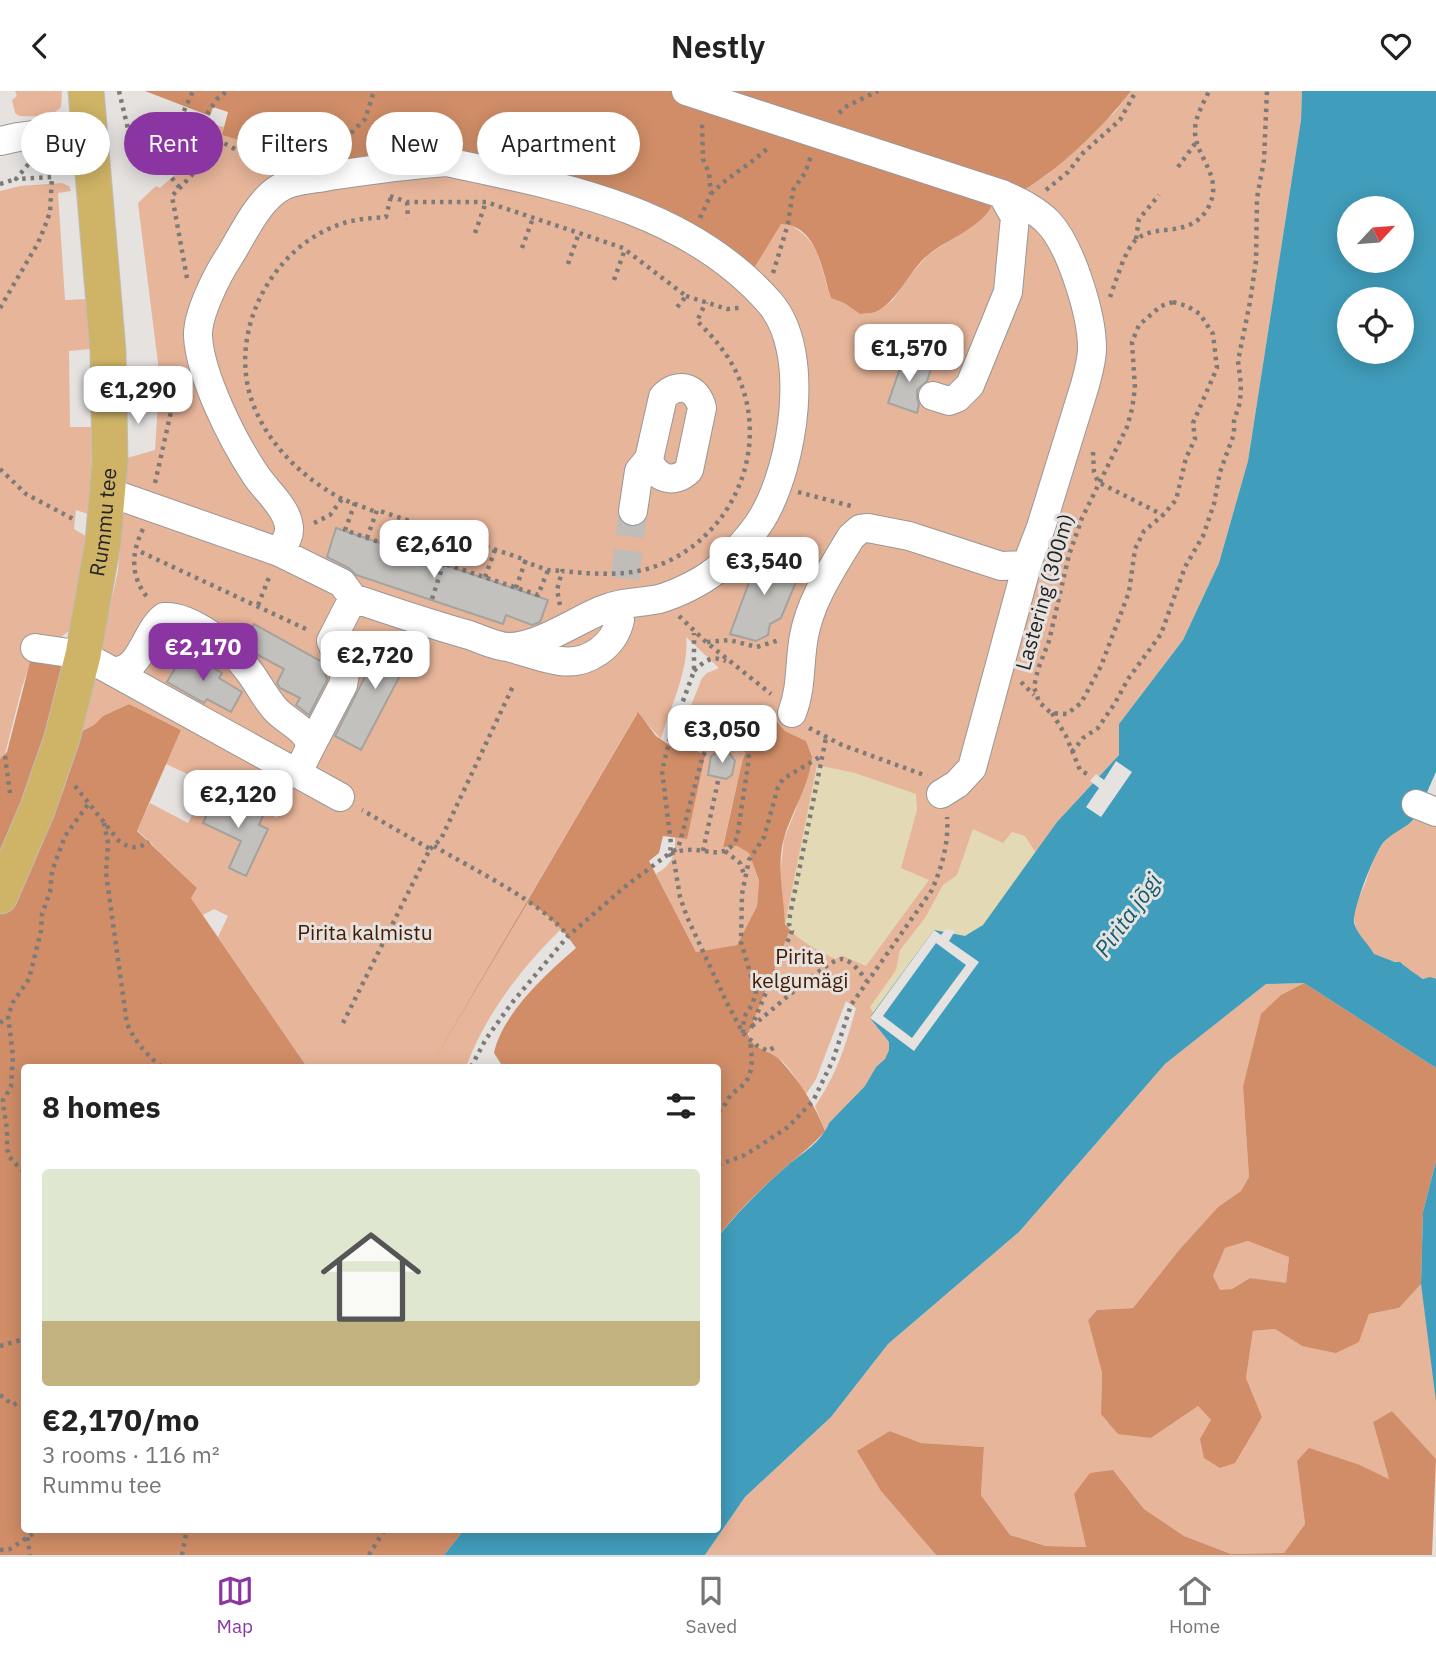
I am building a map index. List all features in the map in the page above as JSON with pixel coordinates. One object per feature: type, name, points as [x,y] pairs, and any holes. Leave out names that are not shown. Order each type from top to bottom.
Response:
[{"type":"main road","name":"Rummu tee","points":[[86,91],[88,112]]},
{"type":"main road","name":"Rummu tee","points":[[0,896],[98,663],[97,583],[108,492],[110,435],[107,340],[94,175]]},
{"type":"lane","points":[[691,92],[1011,198],[1033,209],[1060,236],[1078,281],[1092,337],[1091,363],[1028,561],[972,768],[957,784],[941,794]]},
{"type":"lane","points":[[0,141],[21,138]]},
{"type":"lane","points":[[284,544],[289,526],[285,515],[256,476],[229,426],[205,370],[198,334],[205,307],[224,264],[264,202],[273,193],[301,181],[394,166],[447,162],[541,183],[653,218],[701,216],[727,263],[771,305],[792,355],[793,407],[777,487],[752,533],[716,570],[691,585],[662,598],[603,609],[536,641],[508,647]]},
{"type":"lane","points":[[933,396],[949,401],[957,398],[970,385],[1008,292],[1015,217],[1011,198]]},
{"type":"lane","points":[[633,511],[639,471],[649,459]]},
{"type":"lane","points":[[108,492],[151,507],[284,544],[342,583],[353,598],[424,622],[560,661],[578,660],[594,655],[609,643],[618,630],[620,620]]},
{"type":"lane","points":[[792,712],[799,692],[803,638],[813,601],[851,537],[860,529],[868,528],[909,536],[1001,566],[1021,565],[1028,561]]},
{"type":"lane","points":[[297,774],[343,685],[345,674],[331,641],[353,598]]},
{"type":"lane","points":[[35,648],[126,669],[136,660],[154,628],[164,617],[178,617],[235,655],[276,709],[307,735],[310,748]]},
{"type":"lane","points":[[98,663],[340,797]]},
{"type":"path","points":[[119,91],[124,112]]},
{"type":"path","points":[[183,112],[192,91]]},
{"type":"path","points":[[208,112],[217,99],[227,91]]},
{"type":"path","points":[[188,284],[172,196],[208,158],[220,141],[301,181],[321,166],[365,119],[374,91]]},
{"type":"path","points":[[701,216],[724,181],[762,154],[772,143],[814,133],[847,106],[878,91]]},
{"type":"path","points":[[1011,198],[1051,188],[1083,153],[1120,120],[1136,91]]},
{"type":"path","points":[[1135,240],[1145,235],[1186,226],[1201,218],[1209,207],[1213,194],[1211,174],[1195,133],[1197,119],[1209,91]]},
{"type":"path","points":[[1072,752],[1083,738],[1098,728],[1128,679],[1161,634],[1174,604],[1185,566],[1203,536],[1214,504],[1220,472],[1234,435],[1234,421],[1240,402],[1238,361],[1255,261],[1257,198],[1264,160],[1267,91]]},
{"type":"path","points":[[691,92],[702,117],[703,159],[709,173],[701,216]]},
{"type":"path","points":[[771,305],[773,274],[788,225],[793,190],[805,173],[812,153],[814,133]]},
{"type":"path","points":[[1178,167],[1197,141]]},
{"type":"path","points":[[16,179],[21,173]]},
{"type":"path","points":[[169,175],[180,188]]},
{"type":"path","points":[[0,184],[16,179],[52,177],[50,212],[38,243],[0,308]]},
{"type":"path","points":[[1092,337],[1135,240],[1139,219],[1158,195]]},
{"type":"path","points":[[562,571],[548,570],[453,534],[377,510],[376,512],[342,499],[299,470],[268,434],[252,403],[249,390],[247,341],[261,293],[286,260],[307,242],[332,228],[360,220],[386,217],[390,196],[407,201],[486,202],[579,233],[625,249],[686,296],[727,309]]},
{"type":"path","points":[[407,201],[408,219]]},
{"type":"path","points":[[475,233],[486,202]]},
{"type":"path","points":[[522,249],[533,218]]},
{"type":"path","points":[[568,264],[579,233]]},
{"type":"path","points":[[614,280],[625,249]]},
{"type":"path","points":[[675,310],[686,296]]},
{"type":"path","name":"Lastering (300m)","points":[[1173,302],[1200,314],[1213,334],[1217,369],[1193,423],[1195,439],[1186,458],[1176,500],[1163,515],[1144,531],[1135,549],[1129,592],[1101,666],[1081,703],[1068,714],[1051,713],[1039,702],[1034,687],[1049,641],[1069,555],[1082,518],[1132,409],[1135,388],[1132,342],[1139,324],[1161,306],[1173,302]]},
{"type":"path","points":[[164,617],[142,591],[134,572],[134,558],[138,538],[151,507],[184,355],[198,334]]},
{"type":"path","points":[[1075,419],[1083,422],[1089,429],[1094,472],[1098,482],[1163,515]]},
{"type":"path","points":[[0,469],[26,494],[75,520]]},
{"type":"path","points":[[797,492],[853,507]]},
{"type":"path","points":[[284,544],[330,515],[342,499]]},
{"type":"path","points":[[355,503],[345,530],[367,538],[538,595],[548,570]]},
{"type":"path","points":[[367,538],[376,512]]},
{"type":"path","points":[[398,548],[409,520]]},
{"type":"path","points":[[435,560],[444,532]]},
{"type":"path","points":[[424,622],[453,534]]},
{"type":"path","points":[[449,565],[459,537]]},
{"type":"path","points":[[788,548],[797,552],[802,563],[790,571]]},
{"type":"path","points":[[485,577],[495,550]]},
{"type":"path","points":[[141,552],[331,641]]},
{"type":"path","points":[[516,588],[525,562]]},
{"type":"path","points":[[694,632],[694,671],[668,744],[662,771],[670,853],[687,917],[743,1033],[768,1051],[775,1047]]},
{"type":"path","points":[[721,1164],[746,1155],[788,1127],[813,1101],[825,1079],[851,1005],[866,980],[932,890],[947,842],[946,808],[935,783],[926,776],[813,731],[760,683],[706,642],[729,640],[757,647],[769,644]]},
{"type":"path","points":[[694,671],[704,661],[713,658],[733,665]]},
{"type":"path","points":[[343,1023],[432,848],[441,839],[514,684]]},
{"type":"path","points":[[1051,713],[1066,736],[1080,769],[1087,774]]},
{"type":"path","points":[[751,1028],[792,931],[789,924],[790,915],[826,738]]},
{"type":"path","points":[[474,1064],[511,1004],[568,936],[627,884],[670,853],[677,849],[703,755],[714,743],[726,740],[740,744],[748,752],[749,758],[737,838],[732,846],[725,851],[703,852],[689,849],[670,853]]},
{"type":"path","points":[[743,1033],[744,1017],[752,1005],[755,993],[741,942],[744,875],[749,860],[764,837],[778,787],[783,779],[822,755]]},
{"type":"path","points":[[5,756],[11,790],[8,799]]},
{"type":"path","points":[[53,766],[73,783],[104,823],[127,847],[135,848],[149,842]]},
{"type":"path","points":[[703,852],[718,782]]},
{"type":"path","points":[[340,797],[527,901],[551,918],[568,936]]},
{"type":"path","points":[[21,1169],[14,1163],[5,1146],[7,1132],[3,1100],[11,1087],[13,1056],[8,1016],[13,1002],[29,979],[41,931],[42,915],[50,892],[52,871],[65,836],[89,803]]},
{"type":"path","points":[[104,823],[108,843],[106,873],[127,1024],[135,1039],[158,1064]]},
{"type":"path","points":[[725,851],[740,863],[744,875]]},
{"type":"path","points":[[743,1033],[837,960],[844,959],[855,966],[866,980]]},
{"type":"path","points":[[0,1023],[8,1016]]},
{"type":"path","points":[[721,1110],[732,1094],[750,1077],[750,1040]]},
{"type":"path","points":[[0,1346],[21,1340]]},
{"type":"path","points":[[0,1395],[13,1405],[21,1401]]},
{"type":"path","points":[[26,1533],[30,1555]]},
{"type":"path","points":[[0,1550],[10,1549],[34,1533]]},
{"type":"path","points":[[182,1555],[186,1533]]},
{"type":"path","points":[[369,1555],[382,1533]]},
{"type":"green space","points":[[15,91],[62,91],[61,107],[54,112],[21,112],[19,116],[15,113],[12,100],[17,96]]},
{"type":"green space","points":[[1131,91],[1302,91],[1301,120],[1248,461],[1219,563],[1183,640],[1119,724],[1119,755],[1057,822],[983,925],[873,1022],[889,1042],[889,1050],[865,1086],[829,1123],[825,1131],[815,1106],[835,1070],[852,1022],[856,1008],[846,1001],[816,1079],[806,1094],[785,1064],[754,1044],[749,1035],[749,1029],[790,931],[785,924],[780,875],[784,839],[812,755],[806,741],[785,731],[771,715],[756,723],[742,762],[723,846],[737,846],[749,853],[759,882],[757,906],[737,945],[696,952],[656,874],[672,859],[675,837],[687,839],[692,749],[679,751],[674,748],[702,678],[719,668],[686,637],[682,674],[661,739],[637,713],[527,901],[562,928],[533,959],[494,1010],[467,1064],[305,1064],[218,937],[228,916],[214,909],[203,915],[191,898],[197,888],[137,830],[150,803],[188,823],[206,786],[277,818],[291,790],[278,782],[257,799],[207,774],[196,778],[166,764],[181,730],[129,704],[103,716],[82,731],[118,571],[127,458],[155,450],[158,363],[138,203],[156,186],[160,188],[174,175],[223,175],[223,135],[237,140],[237,175],[352,175],[352,155],[366,157],[366,175],[463,175],[463,171],[788,224],[813,246],[831,298],[860,314],[877,312],[893,300],[928,255],[979,220],[992,204],[1021,192],[1048,174],[1115,112]]},
{"type":"green space","points":[[62,183],[69,186],[71,191],[58,193],[65,300],[88,299],[90,349],[69,351],[70,427],[94,427],[88,514],[76,510],[74,529],[86,536],[72,629],[61,637],[40,636],[22,687],[0,774],[0,191],[20,186]]},
{"type":"green space","points":[[1415,816],[1436,824],[1436,983],[1410,972],[1403,964],[1374,954],[1361,939],[1354,919],[1355,906],[1382,845],[1395,832],[1414,820]]},
{"type":"green space","points":[[1304,983],[1281,995],[1243,1087],[1249,1177],[1241,1191],[1218,1207],[1179,1250],[1133,1308],[1097,1310],[1088,1320],[1102,1373],[1101,1413],[1151,1438],[1198,1406],[1211,1420],[1262,1417],[1246,1378],[1253,1331],[1275,1329],[1302,1346],[1359,1342],[1369,1314],[1399,1308],[1421,1284],[1436,1388],[1436,1459],[1392,1411],[1373,1422],[1389,1479],[1360,1465],[1297,1461],[1305,1524],[1284,1553],[1231,1554],[1184,1536],[1144,1509],[1113,1470],[1074,1494],[1086,1547],[1047,1546],[1010,1535],[981,1495],[984,1447],[921,1443],[890,1431],[881,1491],[936,1555],[705,1555],[745,1497],[831,1417],[888,1344],[1019,1232],[1165,1064],[1266,984]]},
{"type":"green space","points":[[1248,1241],[1289,1256],[1286,1284],[1250,1278],[1232,1289],[1220,1291],[1213,1276],[1225,1248]]},
{"type":"shaded area","points":[[145,91],[1131,91],[1095,132],[1066,159],[1019,193],[992,204],[988,212],[973,226],[935,249],[915,268],[894,297],[881,309],[874,313],[860,314],[831,298],[821,263],[811,241],[793,226],[781,224],[751,273],[543,175],[640,175],[640,112],[477,112],[477,174],[463,174],[463,112],[366,112],[366,172],[352,172],[352,112],[237,112],[237,140],[223,135],[228,112],[213,107],[211,112],[200,112]]},
{"type":"shaded area","points":[[35,660],[61,664],[63,672],[32,781],[62,794],[82,731],[103,716],[129,704],[181,730],[137,831],[197,888],[191,898],[305,1064],[21,1064],[21,1533],[462,1533],[444,1555],[0,1555],[0,759],[7,752],[30,662]]},
{"type":"shaded area","points":[[638,712],[656,736],[678,751],[692,749],[705,755],[687,839],[663,836],[659,853],[649,861],[696,952],[737,945],[757,906],[759,881],[749,853],[737,846],[723,847],[742,762],[756,723],[771,715],[785,731],[806,741],[812,756],[811,766],[787,828],[782,849],[785,924],[790,930],[748,1034],[758,1048],[777,1057],[794,1077],[812,1103],[825,1131],[751,1199],[721,1233],[721,1064],[501,1064],[494,1053],[506,1024],[516,1009],[539,982],[576,948],[554,922],[528,902],[432,1064]]},
{"type":"shaded area","points":[[1304,983],[1436,1068],[1436,1161],[1423,1212],[1421,1284],[1399,1308],[1369,1314],[1359,1342],[1336,1353],[1302,1346],[1275,1329],[1253,1331],[1246,1378],[1262,1417],[1235,1463],[1220,1468],[1204,1458],[1200,1439],[1211,1420],[1198,1406],[1151,1438],[1118,1434],[1101,1414],[1102,1373],[1088,1320],[1097,1310],[1133,1308],[1179,1250],[1218,1207],[1241,1191],[1249,1177],[1243,1087],[1261,1014],[1281,995]],"holes":[[[1248,1241],[1289,1257],[1286,1283],[1250,1278],[1232,1289],[1220,1290],[1213,1276],[1225,1248]]]},
{"type":"shaded area","points":[[1392,1411],[1436,1459],[1432,1555],[936,1555],[881,1491],[857,1451],[890,1431],[921,1443],[984,1447],[981,1495],[1010,1535],[1046,1546],[1086,1547],[1074,1494],[1090,1473],[1113,1470],[1144,1509],[1184,1536],[1231,1554],[1284,1553],[1305,1524],[1297,1461],[1309,1448],[1360,1465],[1389,1479],[1373,1422]]},
{"type":"sand","points":[[817,765],[855,773],[916,794],[917,810],[901,868],[929,880],[866,966],[843,956],[835,959],[828,956],[801,940],[785,924]]},
{"type":"sand","points":[[973,829],[1003,843],[1012,832],[1025,836],[1036,853],[983,925],[965,936],[934,930],[873,1013],[870,1007],[896,970],[900,950],[925,918],[943,885],[957,875]]},
{"type":"water","name":"Pirita jõgi","points":[[1302,91],[1436,91],[1436,772],[1416,817],[1386,839],[1379,849],[1360,895],[1354,923],[1374,954],[1400,962],[1423,979],[1436,979],[1436,1068],[1304,983],[1266,984],[1165,1064],[1019,1232],[888,1344],[831,1417],[745,1497],[721,1532],[721,1233],[759,1191],[816,1142],[829,1123],[865,1086],[876,1067],[885,1059],[889,1042],[870,1018],[934,930],[965,936],[983,925],[1057,822],[1119,755],[1119,724],[1183,640],[1219,563],[1248,461],[1301,120]]},
{"type":"water","points":[[1436,1161],[1436,1401],[1421,1284],[1423,1212]]},
{"type":"water","points":[[462,1533],[720,1533],[705,1555],[444,1555]]},
{"type":"pier","points":[[1116,761],[1132,772],[1101,817],[1086,807],[1099,788],[1090,781],[1096,774],[1104,780]]},
{"type":"pier","points":[[946,929],[955,931],[949,941],[979,962],[914,1051],[870,1018],[934,930],[941,935]],"holes":[[[936,943],[966,965],[912,1038],[883,1016]]]},
{"type":"building","points":[[904,357],[932,366],[927,381],[917,390],[917,413],[888,403]]},
{"type":"building","points":[[336,528],[548,600],[540,622],[532,625],[506,615],[503,624],[356,575],[349,568],[327,557]]},
{"type":"building","points":[[761,550],[786,559],[796,582],[781,618],[770,624],[768,635],[756,641],[730,634]]},
{"type":"building","points":[[254,624],[322,662],[327,680],[309,715],[296,705],[300,698],[280,688],[277,683],[284,669],[256,654],[244,641]]},
{"type":"building","points":[[396,632],[417,643],[361,750],[335,736],[382,643],[389,646]]},
{"type":"building","points":[[185,651],[222,673],[219,678],[242,692],[231,712],[207,699],[204,703],[167,682]]},
{"type":"building","points":[[725,747],[735,761],[732,775],[726,779],[708,775],[711,756]]},
{"type":"building","points":[[216,794],[263,816],[259,825],[268,829],[246,876],[229,868],[241,841],[203,823]]},
{"type":"tunnel","points":[[620,620],[633,511]]},
{"type":"park label","name":"Pirita kalmistu","points":[[365,933]]},
{"type":"park label","name":"Pirita kelgumägi","points":[[800,969]]}]
